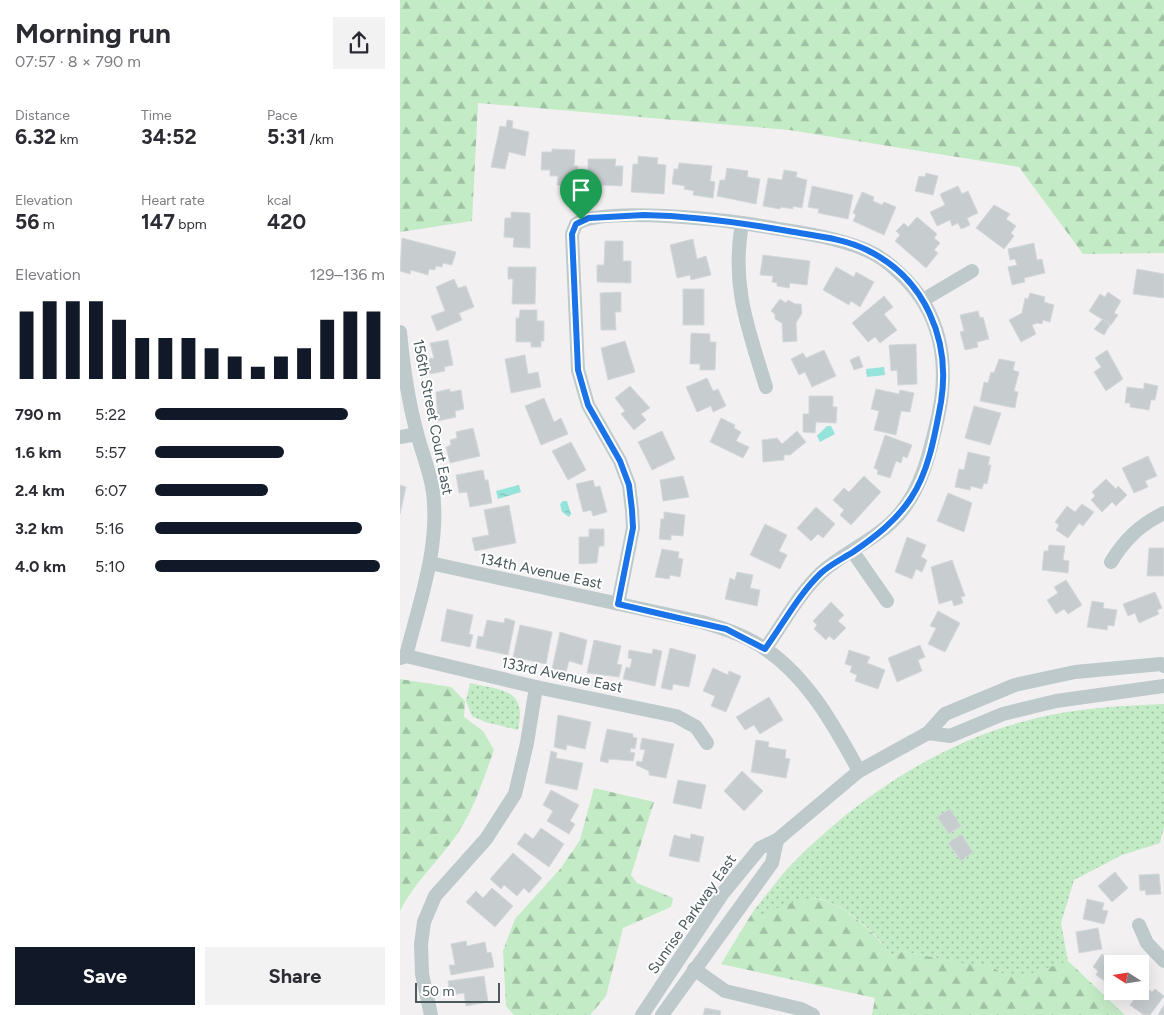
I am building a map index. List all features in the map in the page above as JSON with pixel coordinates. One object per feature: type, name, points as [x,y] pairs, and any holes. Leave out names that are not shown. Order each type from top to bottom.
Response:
[{"type":"street","points":[[618,604],[633,528],[632,510],[629,485],[620,461],[588,405],[578,370],[572,234],[576,224],[589,218],[644,215],[742,223],[834,239],[867,250],[889,263],[923,300],[934,320],[941,345],[944,369],[940,406],[923,477],[901,513],[888,526],[822,572],[765,649]]},
{"type":"street","points":[[742,223],[738,254],[740,298],[766,387]]},
{"type":"street","points":[[923,300],[972,271]]},
{"type":"street","name":"156th Street Court East","points":[[400,332],[417,434],[426,456],[433,492],[434,528],[430,563],[403,657]]},
{"type":"street","points":[[400,437],[417,434]]},
{"type":"street","points":[[1111,562],[1122,542],[1144,523],[1164,513]]},
{"type":"street","points":[[853,552],[887,601]]},
{"type":"street","name":"134th Avenue East","points":[[430,563],[726,629],[765,649],[783,663],[813,696],[859,770]]},
{"type":"street","name":"133rd Avenue East","points":[[403,657],[676,716],[696,727],[707,743]]},
{"type":"street","points":[[859,770],[928,733],[945,714],[1015,685],[1075,672],[1161,664],[1164,666]]},
{"type":"street","points":[[928,733],[950,736],[1003,714],[1056,700],[1164,686]]},
{"type":"street","points":[[431,1015],[422,974],[421,944],[424,922],[435,896],[486,839],[515,794],[527,743],[536,687]]},
{"type":"street","name":"Sunrise Parkway East","points":[[642,1015],[723,893],[760,848],[776,840],[859,770]]},
{"type":"street","points":[[662,1015],[772,863],[776,840]]},
{"type":"street","points":[[1139,925],[1147,943],[1164,961]]},
{"type":"street","points":[[694,969],[725,991],[801,1009],[813,1015]]},
{"type":"green space","points":[[400,0],[1164,0],[1164,253],[1083,254],[1019,167],[789,130],[478,103],[472,221],[400,232]]},
{"type":"green space","points":[[400,679],[451,687],[465,701],[464,717],[483,731],[494,750],[479,792],[465,822],[413,890],[400,911]]},
{"type":"green space","points":[[470,683],[502,690],[510,694],[519,706],[518,730],[485,722],[472,716],[466,701]]},
{"type":"green space","points":[[1164,704],[1164,827],[1160,843],[1122,855],[1074,880],[1061,923],[1068,961],[1021,977],[1005,975],[988,964],[965,964],[903,951],[892,956],[879,939],[862,923],[843,909],[824,900],[809,899],[795,902],[769,912],[763,918],[754,910],[790,866],[842,818],[900,776],[962,743],[995,730],[1046,716],[1096,708]]},
{"type":"green space","points":[[594,788],[654,802],[631,875],[637,883],[673,898],[671,907],[623,928],[606,996],[590,1015],[514,1015],[506,1006],[503,951],[515,919],[561,868],[580,840]]},
{"type":"green space","points":[[803,899],[821,899],[842,909],[862,924],[892,956],[903,951],[965,964],[988,964],[1005,975],[1068,961],[1104,995],[1104,1000],[1109,1000],[1125,1015],[872,1015],[875,998],[721,964],[754,910],[763,918],[770,909]]},
{"type":"water","points":[[884,367],[885,375],[867,377],[866,369]]},
{"type":"water","points":[[827,426],[831,426],[835,434],[820,442],[817,436]]},
{"type":"water","points":[[519,485],[521,492],[498,499],[496,491]]},
{"type":"water","points":[[563,501],[567,501],[571,514],[569,517],[562,512],[560,504]]},
{"type":"building","points":[[507,120],[513,121],[512,128],[529,132],[525,156],[509,152],[505,169],[491,167],[500,126],[506,127]]},
{"type":"building","points":[[552,149],[575,150],[574,166],[578,166],[577,186],[557,185],[558,176],[550,176],[550,170],[541,170],[542,152],[552,152]]},
{"type":"building","points":[[638,156],[658,158],[657,164],[666,165],[664,194],[631,192],[633,164],[638,164]]},
{"type":"building","points":[[588,159],[616,159],[615,166],[623,166],[622,186],[601,185],[601,191],[581,189],[582,170],[588,170]]},
{"type":"building","points":[[679,163],[712,166],[710,181],[715,182],[713,198],[693,195],[694,191],[684,189],[685,186],[672,184],[674,169],[678,169]]},
{"type":"building","points":[[727,168],[748,171],[747,177],[760,179],[756,204],[717,196],[720,180],[725,180]]},
{"type":"building","points":[[784,170],[797,172],[796,177],[807,180],[802,208],[793,206],[793,209],[781,207],[780,209],[763,206],[768,178],[782,180]]},
{"type":"building","points":[[926,173],[938,176],[933,195],[915,191],[919,176],[925,177]]},
{"type":"building","points":[[812,186],[853,195],[848,219],[818,213],[819,209],[808,207]]},
{"type":"building","points":[[958,186],[962,194],[968,191],[978,213],[967,218],[970,225],[961,229],[958,223],[952,226],[950,220],[937,226],[930,212],[945,205],[940,194]]},
{"type":"building","points":[[862,192],[874,197],[873,201],[882,205],[884,202],[896,207],[884,235],[853,221],[856,215],[853,213]]},
{"type":"building","points":[[994,205],[1010,214],[1006,219],[1016,226],[1011,233],[1014,236],[1004,249],[976,228]]},
{"type":"building","points":[[511,212],[530,213],[530,248],[513,247],[514,238],[504,237],[505,218],[511,218]]},
{"type":"building","points":[[917,217],[937,234],[934,238],[940,243],[934,250],[938,253],[926,268],[895,241],[900,235],[896,231],[904,223],[908,227]]},
{"type":"building","points":[[402,238],[456,252],[452,265],[443,263],[442,267],[436,266],[435,270],[429,269],[428,275],[411,270],[410,274],[400,271]]},
{"type":"building","points":[[693,239],[697,259],[706,256],[711,275],[691,280],[690,275],[677,278],[670,245]]},
{"type":"building","points":[[605,241],[623,241],[623,261],[631,261],[631,283],[597,282],[597,265],[604,265]]},
{"type":"building","points":[[1034,243],[1037,260],[1042,259],[1045,273],[1024,278],[1025,282],[1012,285],[1008,267],[1017,265],[1015,259],[1010,260],[1008,249]]},
{"type":"building","points":[[763,255],[810,261],[807,285],[790,283],[789,288],[777,286],[777,283],[772,282],[773,276],[760,275]]},
{"type":"building","points":[[508,267],[536,267],[535,304],[512,304],[513,279],[508,279]]},
{"type":"building","points":[[836,267],[854,277],[856,272],[874,282],[860,307],[851,301],[849,305],[823,290]]},
{"type":"building","points":[[1137,269],[1164,274],[1164,298],[1133,294]]},
{"type":"building","points":[[454,279],[458,288],[466,286],[474,307],[459,313],[462,320],[437,331],[431,316],[445,311],[436,287]]},
{"type":"building","points":[[683,289],[704,289],[704,325],[683,325]]},
{"type":"building","points":[[621,292],[621,312],[615,312],[616,330],[601,330],[600,293]]},
{"type":"building","points":[[1108,292],[1121,301],[1114,313],[1118,315],[1111,325],[1089,311],[1100,294],[1105,297]]},
{"type":"building","points":[[1030,293],[1045,297],[1044,302],[1054,305],[1050,322],[1043,320],[1042,324],[1032,325],[1036,334],[1021,342],[1009,320],[1022,313],[1025,298],[1028,299]]},
{"type":"building","points":[[884,296],[893,307],[884,314],[897,330],[880,343],[875,337],[868,342],[852,323]]},
{"type":"building","points":[[780,299],[786,303],[788,300],[795,304],[801,304],[802,313],[796,323],[797,341],[783,342],[782,323],[775,319],[775,314],[771,311]]},
{"type":"building","points":[[520,310],[537,310],[537,321],[544,321],[544,341],[541,341],[541,347],[531,347],[531,342],[516,342],[516,318],[519,318]]},
{"type":"building","points":[[978,311],[980,318],[983,317],[989,339],[977,342],[978,347],[965,350],[960,332],[964,331],[960,315]]},
{"type":"building","points":[[1103,319],[1110,325],[1104,335],[1094,329]]},
{"type":"building","points":[[691,333],[710,334],[710,342],[716,342],[715,370],[700,370],[700,364],[690,364]]},
{"type":"building","points":[[448,340],[453,365],[444,367],[445,371],[430,374],[426,359],[434,358],[430,343]]},
{"type":"building","points":[[625,341],[635,372],[608,380],[601,348]]},
{"type":"building","points":[[916,344],[917,384],[898,385],[897,370],[891,371],[889,345]]},
{"type":"building","points":[[824,350],[836,376],[812,387],[805,372],[799,375],[791,359],[803,353],[806,358]]},
{"type":"building","points":[[1107,350],[1123,379],[1106,391],[1094,372],[1101,367],[1095,358]]},
{"type":"building","points":[[525,355],[528,374],[538,372],[541,387],[511,393],[505,359]]},
{"type":"building","points":[[859,356],[863,367],[854,370],[850,360]]},
{"type":"building","points":[[999,359],[1015,362],[1013,370],[1019,372],[1014,391],[1018,392],[1015,408],[980,401],[984,382],[988,383],[991,372],[994,373]]},
{"type":"building","points":[[707,378],[713,391],[718,389],[726,406],[713,412],[711,406],[697,412],[686,387]]},
{"type":"building","points":[[1144,383],[1158,386],[1155,400],[1151,400],[1149,410],[1130,407],[1130,403],[1125,403],[1127,387],[1144,389]]},
{"type":"building","points":[[630,386],[650,408],[641,414],[646,420],[634,430],[621,414],[625,411],[615,398]]},
{"type":"building","points":[[450,389],[450,392],[461,390],[464,409],[455,411],[456,417],[438,421],[436,392]]},
{"type":"building","points":[[876,389],[899,394],[900,390],[914,393],[910,412],[901,411],[896,435],[874,430],[879,411],[871,409]]},
{"type":"building","points":[[809,396],[833,396],[833,407],[837,407],[836,423],[816,422],[815,433],[803,432],[803,414],[809,414]]},
{"type":"building","points":[[544,398],[554,422],[561,418],[568,434],[541,445],[525,406]]},
{"type":"building","points":[[974,406],[1001,413],[990,445],[965,438]]},
{"type":"building","points":[[721,418],[735,425],[734,428],[741,432],[736,441],[749,447],[743,458],[710,442]]},
{"type":"building","points":[[473,428],[480,456],[450,463],[446,447],[451,445],[450,440],[457,438],[456,432]]},
{"type":"building","points":[[662,431],[675,459],[652,470],[638,442]]},
{"type":"building","points":[[797,431],[806,442],[790,455],[784,455],[784,460],[763,462],[762,440],[777,438],[782,444]]},
{"type":"building","points":[[885,435],[912,445],[907,458],[903,456],[901,463],[896,461],[890,478],[877,474],[878,470],[874,468]]},
{"type":"building","points":[[571,442],[586,470],[568,480],[552,451]]},
{"type":"building","points":[[968,452],[990,457],[988,465],[991,465],[987,484],[984,483],[982,489],[971,486],[970,490],[955,487],[959,469],[964,470]]},
{"type":"building","points":[[1148,456],[1157,476],[1145,481],[1148,487],[1134,493],[1122,468]]},
{"type":"building","points":[[483,470],[485,480],[488,480],[492,503],[470,507],[467,492],[459,493],[456,475]]},
{"type":"building","points":[[683,476],[689,497],[663,501],[660,480]]},
{"type":"building","points":[[864,476],[881,492],[851,525],[840,515],[844,510],[833,500],[844,488],[849,492]]},
{"type":"building","points":[[1106,479],[1116,489],[1118,486],[1127,495],[1116,506],[1112,502],[1102,512],[1091,500],[1095,496],[1092,492]]},
{"type":"building","points":[[593,480],[595,487],[600,486],[607,512],[593,516],[591,510],[583,512],[576,484]]},
{"type":"building","points":[[400,485],[406,487],[400,514]]},
{"type":"building","points":[[948,493],[972,503],[964,532],[937,521]]},
{"type":"building","points":[[1082,504],[1094,512],[1083,526],[1079,523],[1068,538],[1056,530],[1059,525],[1055,522],[1067,506],[1075,512]]},
{"type":"building","points":[[509,505],[516,543],[475,551],[472,538],[489,535],[484,510]]},
{"type":"building","points":[[816,507],[835,524],[823,538],[818,534],[811,541],[797,528]]},
{"type":"building","points":[[664,512],[685,515],[683,536],[671,535],[671,540],[659,539],[661,519],[664,519]]},
{"type":"building","points":[[765,524],[787,535],[779,551],[787,555],[780,569],[750,555]]},
{"type":"building","points":[[589,529],[604,529],[604,546],[599,546],[597,563],[579,564],[579,537],[589,537]]},
{"type":"building","points":[[907,537],[926,545],[921,557],[927,560],[922,572],[916,569],[912,579],[895,572]]},
{"type":"building","points":[[1049,545],[1065,546],[1063,560],[1069,561],[1068,573],[1042,570],[1044,551],[1048,551]]},
{"type":"building","points":[[1149,548],[1164,548],[1164,576],[1147,576]]},
{"type":"building","points":[[662,549],[679,552],[678,558],[683,559],[680,577],[670,575],[669,579],[655,577]]},
{"type":"building","points":[[952,560],[965,596],[961,597],[963,603],[954,606],[952,600],[939,604],[931,567]]},
{"type":"building","points":[[737,572],[753,575],[750,588],[760,590],[757,606],[725,599],[730,578],[735,580]]},
{"type":"building","points":[[1066,580],[1082,605],[1068,614],[1064,609],[1056,614],[1047,600],[1058,593],[1054,587]]},
{"type":"building","points":[[1155,592],[1162,608],[1157,610],[1159,614],[1139,623],[1135,613],[1128,616],[1123,604]]},
{"type":"building","points":[[1092,601],[1104,603],[1103,608],[1117,610],[1114,626],[1108,625],[1107,630],[1087,627]]},
{"type":"building","points":[[831,602],[844,615],[838,621],[846,628],[834,640],[829,636],[826,640],[814,629],[817,625],[813,621]]},
{"type":"building","points":[[447,609],[473,615],[469,634],[473,635],[470,647],[441,641]]},
{"type":"building","points":[[938,611],[960,623],[945,652],[928,644],[936,628],[930,626]]},
{"type":"building","points":[[505,618],[515,621],[508,655],[476,648],[478,636],[483,637],[487,620],[504,623]]},
{"type":"building","points":[[520,625],[552,632],[546,664],[513,657]]},
{"type":"building","points":[[560,632],[587,640],[582,665],[569,661],[566,672],[552,669]]},
{"type":"building","points":[[594,640],[621,646],[617,664],[622,665],[619,677],[587,673]]},
{"type":"building","points":[[920,645],[925,657],[918,660],[922,671],[897,682],[888,658]]},
{"type":"building","points":[[670,648],[696,655],[689,687],[673,684],[672,690],[661,688]]},
{"type":"building","points":[[653,649],[662,651],[655,686],[623,679],[626,667],[630,668],[632,659],[628,658],[629,650],[652,654]]},
{"type":"building","points":[[849,650],[870,657],[867,663],[885,670],[878,689],[855,681],[857,675],[850,672],[852,666],[845,664]]},
{"type":"building","points":[[713,668],[728,675],[729,671],[741,676],[726,712],[711,706],[715,696],[703,691]]},
{"type":"building","points":[[769,697],[783,720],[760,734],[754,725],[745,730],[736,717]]},
{"type":"building","points":[[558,715],[591,722],[585,749],[567,745],[566,750],[554,747]]},
{"type":"building","points":[[607,729],[633,734],[633,737],[637,738],[635,749],[631,748],[630,752],[635,753],[633,761],[609,759],[608,763],[600,761]]},
{"type":"building","points":[[642,738],[674,744],[666,778],[649,775],[649,771],[636,765],[637,761],[642,762],[645,750],[640,749]]},
{"type":"building","points":[[756,740],[769,742],[768,747],[786,750],[785,758],[790,759],[786,778],[751,772]]},
{"type":"building","points":[[551,751],[557,753],[556,758],[583,763],[577,790],[545,783]]},
{"type":"building","points":[[742,771],[763,791],[744,811],[724,791]]},
{"type":"building","points":[[678,780],[706,785],[701,809],[673,803]]},
{"type":"building","points":[[551,790],[579,805],[570,821],[575,824],[569,834],[547,821],[553,811],[543,805]]},
{"type":"building","points":[[950,809],[961,826],[949,834],[937,817]]},
{"type":"building","points":[[541,828],[564,844],[549,867],[517,844],[525,833],[533,839]]},
{"type":"building","points":[[691,834],[704,837],[699,862],[669,856],[674,835],[690,839]]},
{"type":"building","points":[[961,834],[973,852],[961,861],[948,843]]},
{"type":"building","points":[[513,853],[542,878],[529,893],[524,888],[517,896],[504,885],[501,889],[490,879]]},
{"type":"building","points":[[1115,872],[1128,888],[1112,902],[1098,886]]},
{"type":"building","points":[[1159,874],[1161,894],[1146,895],[1145,890],[1140,891],[1139,875]]},
{"type":"building","points":[[492,888],[513,906],[495,927],[466,902],[476,891],[483,898]]},
{"type":"building","points":[[1087,899],[1104,903],[1102,910],[1108,911],[1104,924],[1083,919]]},
{"type":"building","points":[[1098,928],[1102,949],[1079,953],[1076,932]]},
{"type":"building","points":[[466,941],[467,946],[485,942],[487,953],[491,952],[494,967],[451,975],[449,965],[455,965],[451,944]]},
{"type":"building","points":[[1102,954],[1104,955],[1104,981],[1096,975],[1098,971],[1093,967]]},
{"type":"building","points":[[484,976],[488,1002],[466,1006],[464,993],[450,995],[448,981]]},
{"type":"building","points":[[1155,989],[1164,996],[1150,1015],[1144,1015],[1130,1005],[1134,1000],[1149,1000],[1149,990],[1152,992]]},
{"type":"building","points":[[1164,1005],[1164,1015],[1158,1015]]},
{"type":"building","points":[[705,1008],[721,1011],[720,1015],[703,1015]]},
{"type":"route","points":[[644,215],[707,218],[834,239],[867,250],[889,263],[908,281],[923,300],[934,320],[941,345],[944,369],[943,387],[923,477],[901,513],[888,526],[822,572],[796,604],[765,649],[752,640],[726,629],[618,604],[630,552],[633,528],[632,510],[629,485],[620,461],[588,405],[578,370],[572,234],[576,224],[581,220],[644,215]]}]
